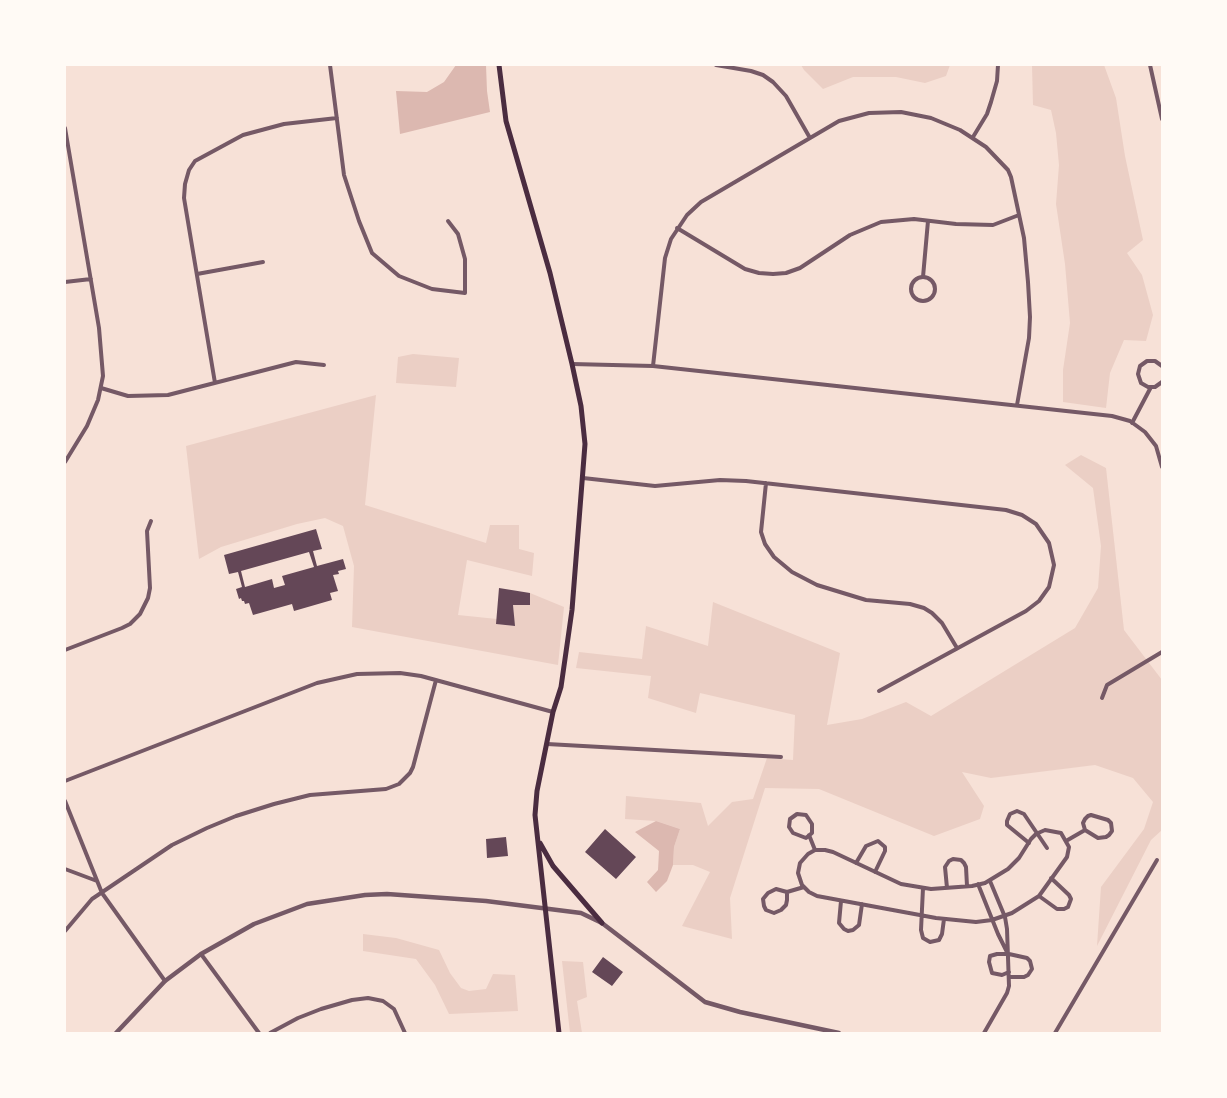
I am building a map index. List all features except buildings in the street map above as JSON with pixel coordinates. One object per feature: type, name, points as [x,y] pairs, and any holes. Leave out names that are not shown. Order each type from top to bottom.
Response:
[{"type":"main road","points":[[499,65],[506,121],[550,273],[581,406],[585,444],[572,610],[561,687],[553,712],[537,791],[535,815],[559,1033]]},
{"type":"main road","points":[[539,842],[553,866],[602,923]]},
{"type":"street","points":[[330,65],[344,175],[372,253],[399,276],[432,289],[465,293],[465,259],[458,234],[448,221]]},
{"type":"street","points":[[716,65],[751,71],[763,75],[773,82],[786,96],[810,138]]},
{"type":"street","points":[[973,137],[987,114],[997,81],[998,65]]},
{"type":"street","points":[[1150,65],[1162,119]]},
{"type":"street","points":[[653,366],[665,258],[671,239],[687,215],[701,202],[839,121],[869,113],[900,112],[946,123],[973,137],[992,153],[1008,170],[1011,177],[1026,255],[1030,317],[1029,338],[1017,405]]},
{"type":"street","points":[[215,383],[184,198],[189,170],[195,161],[243,135],[284,124],[337,118]]},
{"type":"street","points":[[65,128],[91,280],[101,346],[103,376],[101,388],[87,426],[67,455],[65,462]]},
{"type":"street","points":[[677,228],[745,269],[758,273],[772,274],[800,268],[850,235],[870,225],[898,219],[994,225],[1019,216]]},
{"type":"street","points":[[923,277],[928,221]]},
{"type":"street","points":[[197,274],[263,262]]},
{"type":"street","points":[[923,277],[931,281],[934,288],[933,295],[923,301],[916,299],[911,289],[914,281],[923,277]]},
{"type":"street","points":[[65,282],[91,280]]},
{"type":"street","points":[[1151,388],[1144,386],[1139,380],[1140,366],[1151,361],[1162,366]]},
{"type":"street","points":[[101,388],[128,396],[168,396],[296,362],[324,365]]},
{"type":"street","points":[[572,364],[653,366],[1112,416],[1132,423],[1144,432],[1158,452],[1162,467]]},
{"type":"street","points":[[1132,423],[1151,388],[1162,382]]},
{"type":"street","points":[[582,478],[655,486],[720,480],[766,483],[1012,511],[1036,524],[1047,538],[1053,553],[1053,570],[1046,592],[1031,608],[879,691]]},
{"type":"street","points":[[766,483],[761,532],[765,544],[774,557],[792,572],[817,585],[866,600],[910,604],[924,608],[942,623],[957,648]]},
{"type":"street","points":[[65,650],[122,628],[130,624],[140,614],[145,606],[150,588],[147,531],[152,521]]},
{"type":"street","points":[[1102,698],[1107,685],[1162,652]]},
{"type":"street","points":[[65,781],[316,683],[336,677],[378,672],[400,673],[436,680],[553,712]]},
{"type":"street","points":[[65,931],[92,899],[172,845],[207,828],[236,816],[310,795],[386,790],[405,780],[414,766],[436,680]]},
{"type":"street","points":[[548,744],[781,757]]},
{"type":"street","points":[[65,801],[102,893],[165,981]]},
{"type":"street","points":[[1029,842],[1008,826],[1006,821],[1010,814],[1017,811],[1024,814],[1047,848]]},
{"type":"street","points":[[801,814],[808,818],[813,829],[809,835],[806,838],[791,831],[789,823],[793,816],[801,814]]},
{"type":"street","points":[[1092,815],[1108,820],[1112,827],[1109,835],[1102,838],[1085,830],[1083,822],[1088,816],[1092,815]]},
{"type":"street","points":[[1045,830],[1054,831],[1061,833],[1066,840],[1069,847],[1067,857],[1039,896],[1005,917],[976,922],[944,919],[817,896],[804,887],[798,873],[802,860],[815,850],[833,852],[901,884],[923,888],[967,886],[990,881],[1008,869],[1020,858],[1029,842],[1037,833],[1045,830]]},
{"type":"street","points":[[1066,840],[1085,830]]},
{"type":"street","points":[[809,835],[815,850]]},
{"type":"street","points":[[856,863],[866,846],[876,841],[882,844],[886,851],[875,872]]},
{"type":"street","points":[[947,888],[945,867],[953,859],[961,860],[964,863],[967,886]]},
{"type":"street","points":[[1055,1033],[1157,860]]},
{"type":"street","points":[[65,869],[97,880]]},
{"type":"street","points":[[1039,896],[1054,908],[1064,909],[1068,907],[1070,899],[1068,892],[1051,878]]},
{"type":"street","points":[[984,1033],[1007,993],[1009,974],[1008,937],[1005,917],[990,881]]},
{"type":"street","points":[[978,884],[1008,954]]},
{"type":"street","points":[[786,892],[786,905],[781,910],[774,913],[766,910],[763,899],[768,893],[776,889],[786,892],[804,887]]},
{"type":"street","points":[[923,888],[921,934],[926,941],[935,942],[941,936],[944,919]]},
{"type":"street","points":[[116,1033],[165,981],[200,954],[231,935],[278,913],[306,904],[346,897],[379,894],[409,894],[486,901],[581,913],[602,923],[705,1002],[740,1012],[839,1033]]},
{"type":"street","points":[[841,901],[839,920],[841,927],[848,931],[853,930],[859,925],[862,904]]},
{"type":"street","points":[[200,954],[259,1033]]},
{"type":"street","points":[[1008,954],[1027,958],[1032,965],[1028,975],[1024,977],[992,973],[988,962],[990,956],[1008,954]]},
{"type":"street","points":[[270,1033],[298,1018],[321,1009],[352,1000],[368,998],[383,1001],[394,1009],[405,1033]]},
{"type":"shaded area","points":[[456,65],[486,65],[490,112],[400,134],[396,91],[427,92],[444,82]]},
{"type":"shaded area","points":[[801,65],[950,65],[946,76],[925,83],[896,77],[853,77],[823,89]]},
{"type":"shaded area","points":[[1032,65],[1104,65],[1116,98],[1125,156],[1143,240],[1127,253],[1142,275],[1153,315],[1146,341],[1124,340],[1110,373],[1106,408],[1063,402],[1063,370],[1070,323],[1065,264],[1056,204],[1059,165],[1056,133],[1051,110],[1033,105]]},
{"type":"shaded area","points":[[413,354],[459,358],[456,387],[396,383],[398,357]]},
{"type":"shaded area","points":[[376,395],[365,505],[486,543],[490,525],[519,525],[519,549],[534,553],[532,576],[467,560],[458,615],[497,619],[497,624],[514,626],[513,605],[530,605],[530,593],[564,607],[558,665],[352,627],[354,566],[343,526],[325,518],[297,524],[221,547],[199,559],[186,446]]},
{"type":"shaded area","points":[[1081,455],[1106,468],[1124,630],[1162,680],[1162,830],[1151,840],[1097,946],[1101,887],[1144,829],[1153,802],[1133,778],[1095,765],[991,778],[962,772],[984,806],[980,819],[934,836],[819,789],[765,788],[730,898],[732,939],[682,926],[710,872],[693,865],[673,865],[674,847],[680,829],[656,821],[625,819],[626,796],[701,803],[708,826],[732,802],[753,799],[767,758],[793,760],[795,715],[700,693],[696,713],[648,698],[651,676],[576,668],[579,652],[642,659],[646,626],[708,646],[713,602],[840,653],[827,725],[862,719],[906,702],[931,716],[1075,628],[1098,588],[1101,546],[1093,488],[1065,465]]},
{"type":"shaded area","points":[[656,821],[680,829],[674,847],[673,865],[667,881],[656,892],[647,882],[658,870],[659,851],[635,832]]},
{"type":"shaded area","points":[[363,934],[396,938],[439,950],[450,973],[461,988],[469,991],[486,989],[493,974],[515,975],[518,1011],[449,1014],[435,985],[416,959],[363,951]]},
{"type":"shaded area","points":[[562,961],[583,962],[587,997],[577,1001],[582,1033],[570,1033]]}]
